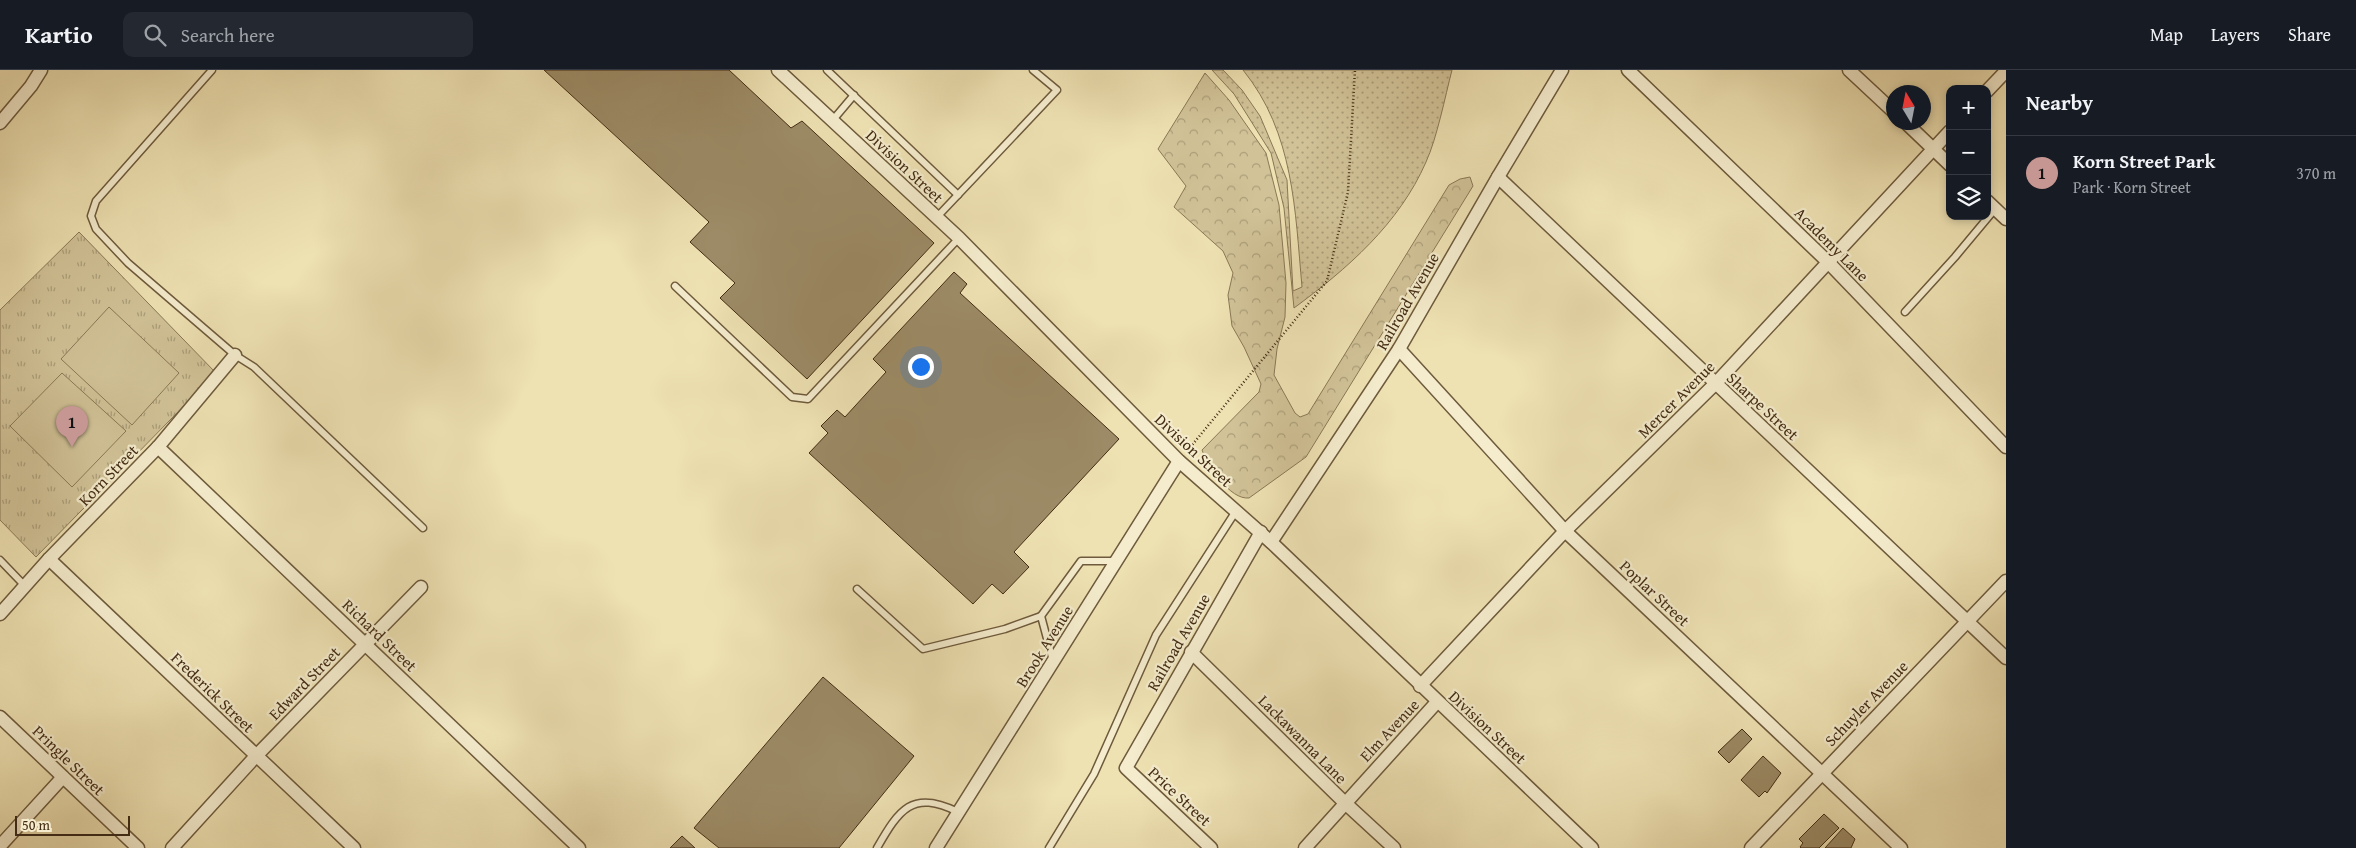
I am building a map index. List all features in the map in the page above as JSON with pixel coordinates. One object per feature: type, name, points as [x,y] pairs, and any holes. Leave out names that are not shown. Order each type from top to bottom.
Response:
[{"type":"street","points":[[0,122],[41,70]]},
{"type":"street","name":"Division Street","points":[[778,70],[959,238],[1179,461],[1261,532],[1420,686],[1592,848]]},
{"type":"street","name":"Railroad Avenue","points":[[1271,542],[1399,349],[1562,70]]},
{"type":"street","name":"Academy Lane","points":[[1628,70],[1828,262],[2006,447]]},
{"type":"street","points":[[1849,70],[1886,105]]},
{"type":"street","points":[[1991,87],[2006,71]]},
{"type":"street","points":[[1913,130],[1946,161]]},
{"type":"street","name":"Mercer Avenue","points":[[1420,686],[1565,531],[1716,383],[1946,135]]},
{"type":"street","name":"Sharpe Street","points":[[1498,177],[2006,658]]},
{"type":"street","points":[[1991,205],[2006,219]]},
{"type":"street","name":"Poplar Street","points":[[1399,349],[1565,531],[1901,848]]},
{"type":"street","name":"Korn Street","points":[[0,614],[49,559],[158,447],[235,355]]},
{"type":"street","name":"Richard Street","points":[[158,447],[579,848]]},
{"type":"street","name":"Brook Avenue","points":[[936,848],[1179,461]]},
{"type":"street","name":"Railroad Avenue","points":[[1126,768],[1261,532]]},
{"type":"street","name":"Frederick Street","points":[[49,559],[354,848]]},
{"type":"street","name":"Schuyler Avenue","points":[[1751,848],[2006,581]]},
{"type":"street","name":"Edward Street","points":[[172,848],[256,756],[421,587]]},
{"type":"street","name":"Lackawanna Lane","points":[[1191,652],[1344,802],[1394,848]]},
{"type":"street","name":"Elm Avenue","points":[[1305,848],[1344,802],[1437,702]]},
{"type":"street","name":"Pringle Street","points":[[0,717],[138,848]]},
{"type":"street","name":"Price Street","points":[[1126,768],[1211,848]]},
{"type":"street","points":[[0,846],[63,777]]},
{"type":"lane","points":[[212,70],[96,201],[91,216],[96,229],[128,263],[235,355],[254,367],[423,528]]},
{"type":"lane","points":[[827,70],[958,195]]},
{"type":"lane","points":[[937,217],[1057,90],[1032,70]]},
{"type":"lane","points":[[832,120],[854,95]]},
{"type":"lane","points":[[1904,312],[1955,257],[1981,220]]},
{"type":"lane","points":[[675,286],[792,397],[808,399],[959,238]]},
{"type":"lane","points":[[1048,848],[1094,774],[1156,635],[1236,511]]},
{"type":"lane","points":[[0,560],[25,586]]},
{"type":"lane","points":[[857,589],[923,649],[1005,629],[1041,616],[1081,561],[1116,561]]},
{"type":"lane","points":[[1041,616],[1053,662]]},
{"type":"lane","points":[[877,848],[893,821],[904,810],[915,804],[926,802],[941,803],[958,812]]},
{"type":"path","points":[[1179,461],[1327,281],[1348,192],[1355,70]]},
{"type":"green space","points":[[1212,70],[1223,70],[1242,90],[1260,116],[1287,180],[1293,291],[1302,287],[1294,201],[1289,173],[1273,120],[1260,94],[1243,70],[1452,70],[1430,152],[1415,184],[1370,244],[1294,308],[1284,208],[1271,153],[1234,94]]},
{"type":"green space","points":[[1205,73],[1229,100],[1266,153],[1279,205],[1286,283],[1285,317],[1277,349],[1274,375],[1295,413],[1300,417],[1308,414],[1449,185],[1460,179],[1470,177],[1473,186],[1306,457],[1249,498],[1234,494],[1227,488],[1214,473],[1202,450],[1259,392],[1261,384],[1232,326],[1228,295],[1233,273],[1223,251],[1174,207],[1186,186],[1158,149]]},
{"type":"green space","points":[[79,232],[216,373],[36,557],[0,520],[0,310]]},
{"type":"green space","points":[[109,307],[179,373],[132,425],[61,359]]},
{"type":"green space","points":[[62,373],[126,431],[72,487],[10,426]]},
{"type":"building","points":[[544,70],[729,70],[791,128],[802,121],[934,243],[807,379],[720,298],[735,283],[690,242],[709,222]]},
{"type":"building","points":[[954,272],[967,284],[960,293],[1119,439],[1014,552],[1029,567],[1003,594],[992,584],[973,604],[809,453],[828,433],[821,426],[837,410],[845,417],[886,372],[873,359]]},
{"type":"building","points":[[823,677],[914,756],[839,848],[719,848],[694,828]]},
{"type":"building","points":[[1742,729],[1752,739],[1729,763],[1718,752]]},
{"type":"building","points":[[1763,756],[1781,773],[1767,793],[1765,791],[1759,797],[1741,780]]},
{"type":"building","points":[[1824,814],[1839,828],[1819,848],[1801,848],[1803,843],[1799,839]]},
{"type":"building","points":[[1843,828],[1855,839],[1851,848],[1825,848]]},
{"type":"building","points":[[682,836],[695,848],[670,848]]},
{"type":"place","name":"Korn Street Park","points":[[72,447]]}]
